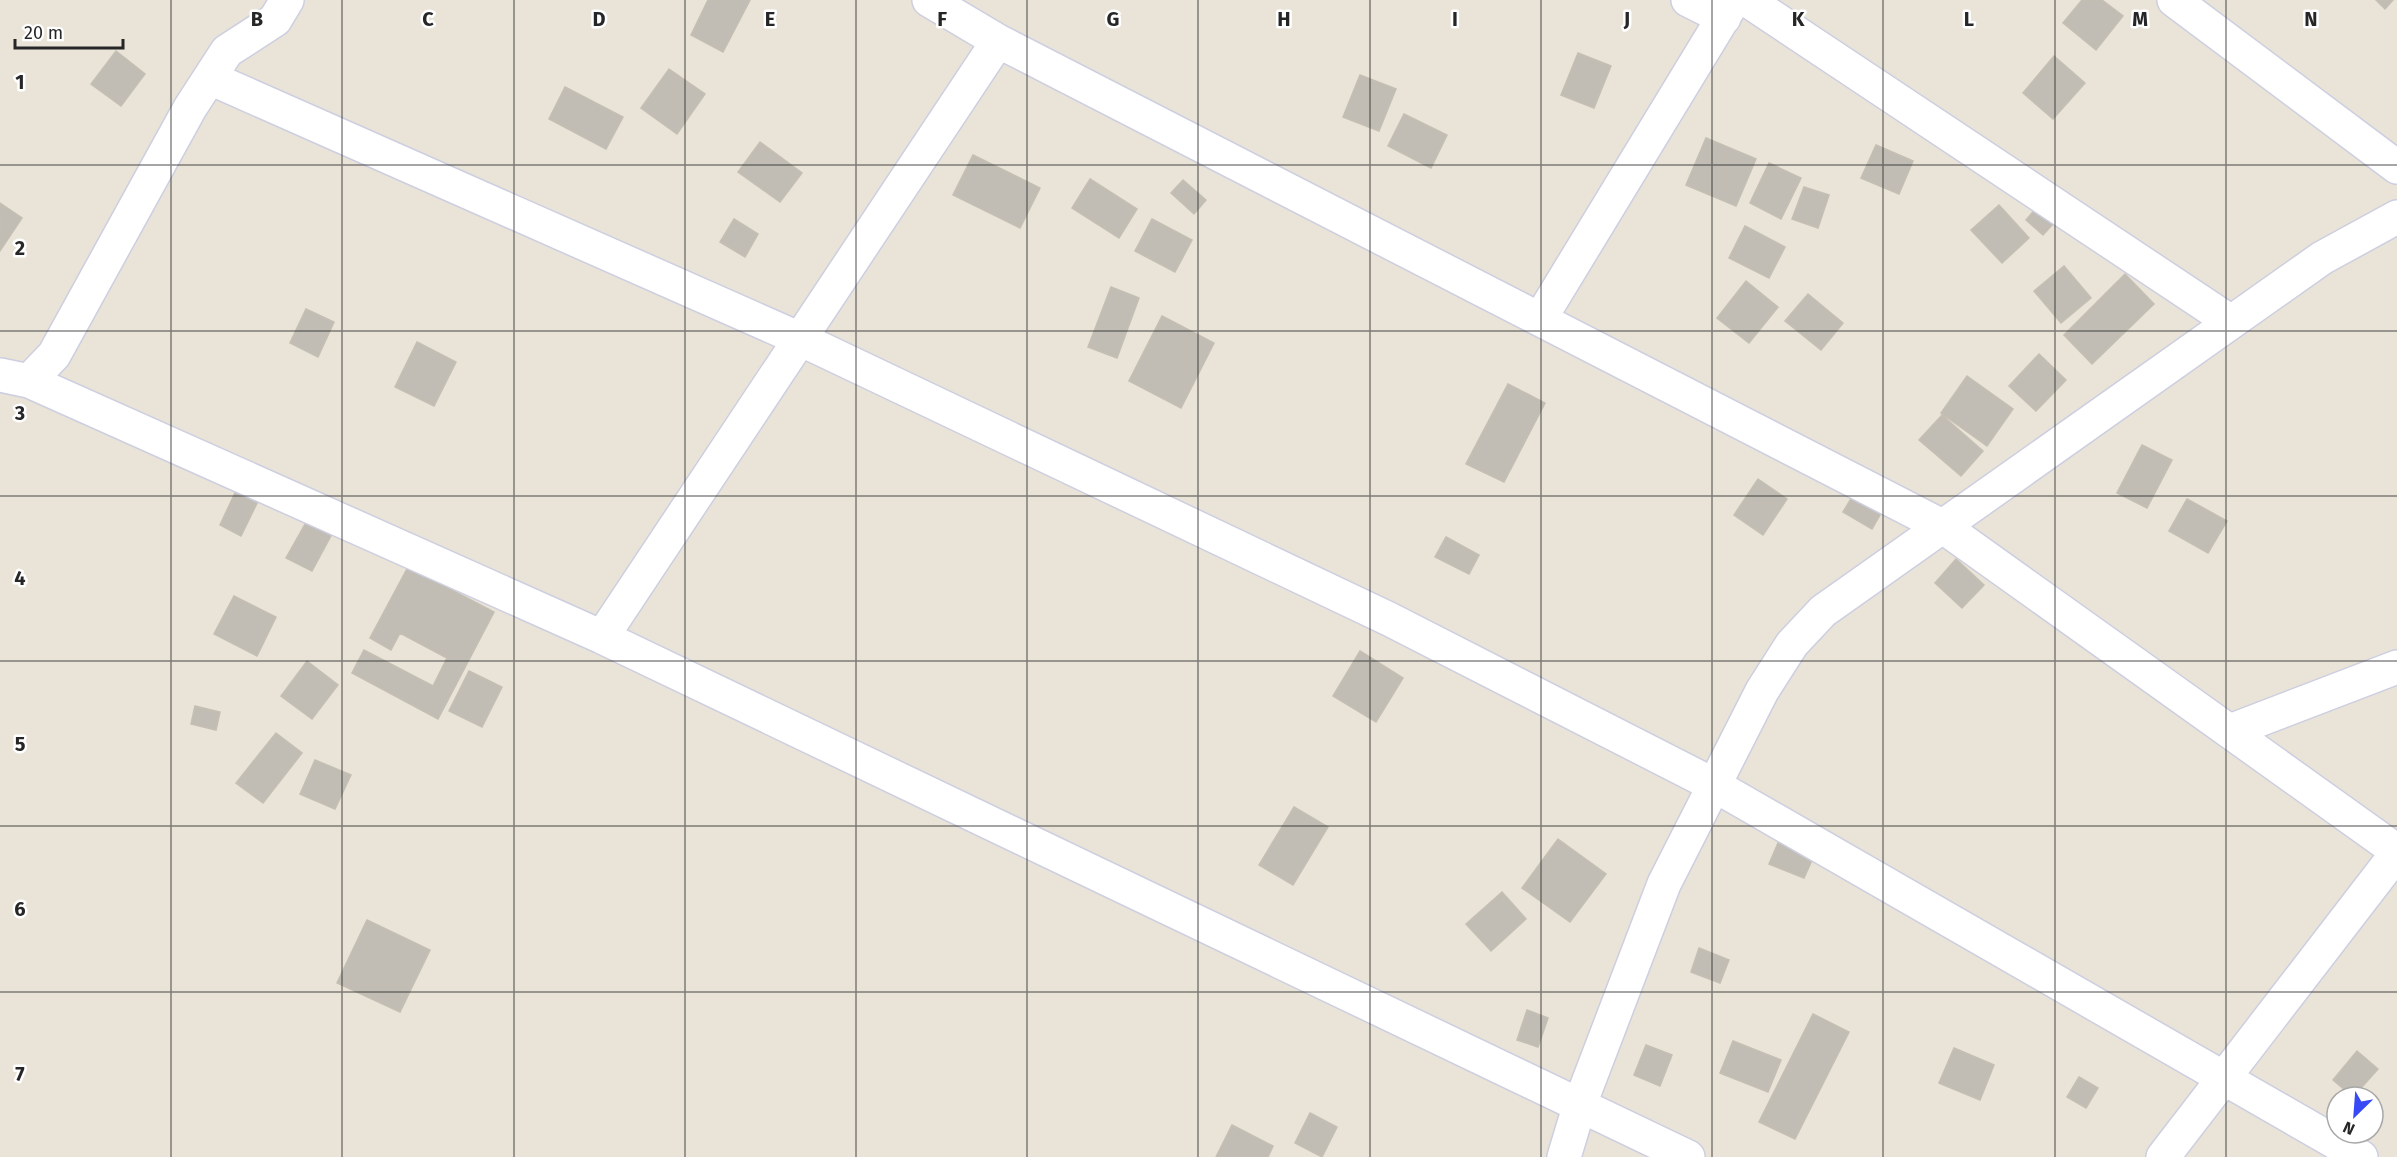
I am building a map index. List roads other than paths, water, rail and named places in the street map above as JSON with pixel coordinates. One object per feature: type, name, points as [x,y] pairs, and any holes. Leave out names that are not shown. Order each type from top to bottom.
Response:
[{"type":"street","points":[[15,378],[54,355],[190,108],[227,51],[275,20],[287,0]]},
{"type":"street","points":[[929,0],[998,41],[1942,526],[2397,852],[2163,1157]]},
{"type":"street","points":[[1688,0],[1735,6],[2231,322]]},
{"type":"street","points":[[2174,0],[2397,167]]},
{"type":"street","points":[[1540,319],[1735,6]]},
{"type":"street","points":[[602,637],[998,41]]},
{"type":"street","points":[[210,78],[800,339],[1389,619],[1714,785],[2361,1157]]},
{"type":"street","points":[[1564,1157],[1580,1104],[1664,885],[1762,691],[1792,644],[1823,611],[2231,322],[2322,258],[2397,217]]},
{"type":"street","points":[[15,378],[602,637],[1688,1157]]},
{"type":"street","points":[[2230,732],[2397,667]]}]
